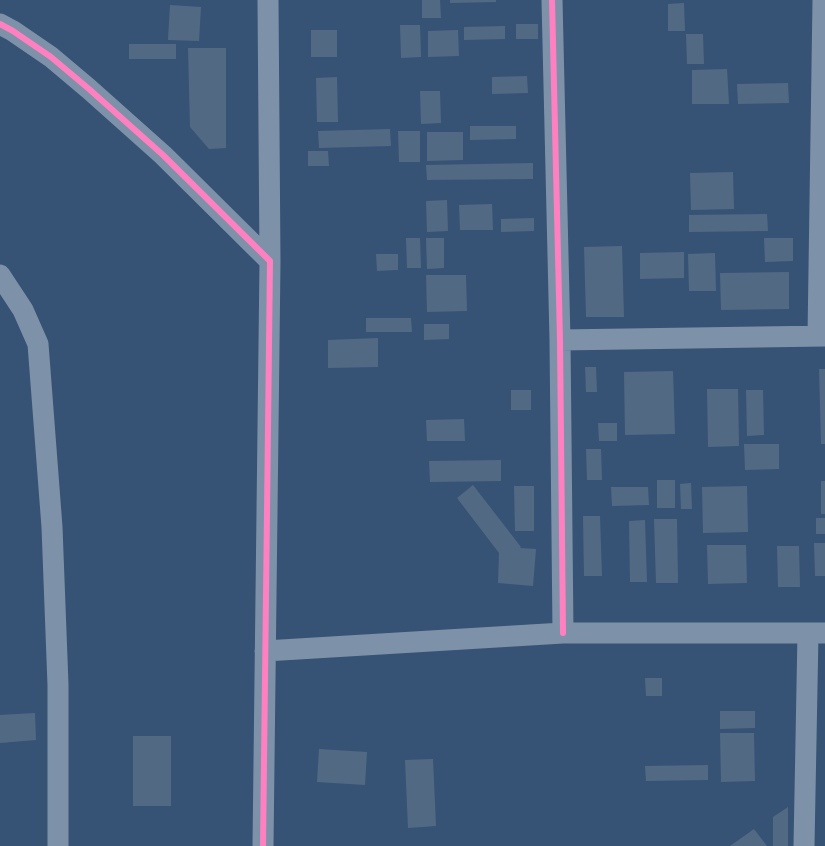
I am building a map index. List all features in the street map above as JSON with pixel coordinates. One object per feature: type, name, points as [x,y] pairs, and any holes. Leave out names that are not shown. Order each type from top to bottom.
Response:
[{"type":"street","points":[[263,846],[270,261],[268,0]]},
{"type":"street","points":[[552,0],[560,340],[564,633]]},
{"type":"street","points":[[560,340],[821,336],[823,0]]},
{"type":"street","points":[[0,24],[51,57],[89,89],[163,155],[270,261]]},
{"type":"street","points":[[0,275],[23,310],[38,344],[52,527],[58,685],[58,846]]},
{"type":"street","points":[[265,651],[564,633],[816,633],[804,846]]},
{"type":"building","points":[[422,0],[440,0],[441,18],[422,18]]},
{"type":"building","points":[[450,0],[496,0],[496,2],[450,3]]},
{"type":"building","points":[[684,3],[685,31],[668,31],[668,4]]},
{"type":"building","points":[[170,5],[201,7],[199,41],[168,40]]},
{"type":"building","points":[[516,24],[538,24],[538,39],[516,39]]},
{"type":"building","points":[[400,25],[420,25],[421,57],[401,58]]},
{"type":"building","points":[[505,26],[505,39],[464,40],[464,27]]},
{"type":"building","points":[[311,30],[337,30],[337,57],[311,57]]},
{"type":"building","points":[[458,30],[459,56],[428,57],[428,31]]},
{"type":"building","points":[[686,34],[703,34],[704,64],[687,64]]},
{"type":"building","points":[[129,44],[176,44],[176,59],[129,59]]},
{"type":"building","points":[[188,48],[226,48],[226,148],[209,149],[190,127]]},
{"type":"building","points":[[727,69],[729,104],[692,104],[692,70]]},
{"type":"building","points":[[527,76],[528,93],[492,94],[492,77]]},
{"type":"building","points":[[337,77],[338,122],[317,122],[316,78]]},
{"type":"building","points":[[788,83],[789,103],[738,104],[737,84]]},
{"type":"building","points":[[420,91],[440,91],[441,123],[421,124]]},
{"type":"building","points":[[470,126],[516,126],[516,139],[470,140]]},
{"type":"building","points":[[390,129],[391,146],[319,148],[318,131]]},
{"type":"building","points":[[398,131],[420,131],[420,162],[399,162]]},
{"type":"building","points":[[427,132],[463,132],[463,160],[427,161]]},
{"type":"building","points":[[308,151],[328,151],[329,166],[308,166]]},
{"type":"building","points":[[533,163],[533,179],[427,180],[426,165]]},
{"type":"building","points":[[733,172],[734,209],[691,210],[690,173]]},
{"type":"building","points":[[447,200],[448,231],[427,232],[426,201]]},
{"type":"building","points":[[492,204],[493,230],[460,230],[459,205]]},
{"type":"building","points":[[767,214],[768,231],[689,232],[689,215]]},
{"type":"building","points":[[534,218],[534,231],[501,232],[501,219]]},
{"type":"building","points":[[406,238],[420,238],[421,268],[407,268]]},
{"type":"building","points":[[426,238],[444,238],[444,268],[427,269]]},
{"type":"building","points":[[764,238],[793,238],[793,261],[765,262]]},
{"type":"building","points":[[622,246],[624,317],[586,317],[584,247]]},
{"type":"building","points":[[684,252],[684,278],[640,279],[640,253]]},
{"type":"building","points":[[715,253],[716,291],[689,291],[688,254]]},
{"type":"building","points":[[376,254],[398,254],[398,270],[377,271]]},
{"type":"building","points":[[789,272],[789,309],[721,310],[720,273]]},
{"type":"building","points":[[426,275],[466,275],[467,311],[427,312]]},
{"type":"building","points":[[366,318],[411,318],[412,332],[366,332]]},
{"type":"building","points":[[424,324],[449,324],[449,339],[424,340]]},
{"type":"building","points":[[378,338],[378,367],[328,368],[328,340]]},
{"type":"building","points":[[585,367],[596,367],[597,392],[586,392]]},
{"type":"building","points":[[819,369],[825,369],[825,444],[821,444]]},
{"type":"building","points":[[673,371],[675,434],[625,435],[624,372]]},
{"type":"building","points":[[707,389],[738,389],[739,446],[708,447]]},
{"type":"building","points":[[511,390],[531,390],[531,410],[511,410]]},
{"type":"building","points":[[746,390],[763,390],[764,435],[747,436]]},
{"type":"building","points":[[464,419],[465,441],[427,441],[426,420]]},
{"type":"building","points":[[598,423],[617,423],[617,441],[599,441]]},
{"type":"building","points":[[744,444],[779,444],[779,469],[745,470]]},
{"type":"building","points":[[586,449],[601,449],[602,480],[587,480]]},
{"type":"building","points":[[501,460],[501,481],[430,482],[429,461]]},
{"type":"building","points":[[657,480],[675,480],[675,508],[657,508]]},
{"type":"building","points":[[821,481],[825,481],[825,514],[821,514]]},
{"type":"building","points":[[691,483],[692,509],[681,509],[680,484]]},
{"type":"building","points":[[473,485],[520,548],[536,549],[533,586],[498,583],[499,553],[457,498]]},
{"type":"building","points":[[514,486],[534,486],[534,531],[515,531]]},
{"type":"building","points":[[747,486],[748,532],[703,533],[702,487]]},
{"type":"building","points":[[611,487],[648,487],[649,505],[612,506]]},
{"type":"building","points":[[583,516],[600,516],[602,576],[584,576]]},
{"type":"building","points":[[816,518],[825,518],[825,534],[816,534]]},
{"type":"building","points":[[654,519],[677,519],[678,583],[656,583]]},
{"type":"building","points":[[645,520],[647,582],[630,582],[629,521]]},
{"type":"building","points":[[814,543],[825,543],[825,576],[815,576]]},
{"type":"building","points":[[707,545],[746,545],[747,583],[708,584]]},
{"type":"building","points":[[777,546],[799,546],[800,587],[778,587]]},
{"type":"building","points":[[645,678],[662,678],[662,696],[646,696]]},
{"type":"building","points":[[720,711],[755,711],[755,728],[720,729]]},
{"type":"building","points":[[35,713],[36,740],[0,743],[0,715]]},
{"type":"building","points":[[720,733],[754,733],[755,781],[721,782]]},
{"type":"building","points":[[133,736],[171,736],[171,806],[133,806]]},
{"type":"building","points":[[319,749],[367,752],[365,785],[317,782]]},
{"type":"building","points":[[433,759],[436,826],[408,828],[405,760]]},
{"type":"building","points":[[708,765],[708,780],[646,781],[645,766]]},
{"type":"building","points":[[788,807],[788,846],[773,846],[773,817]]},
{"type":"building","points":[[754,829],[767,846],[730,846]]},
{"type":"cycle path","points":[[552,0],[560,340],[563,633]]},
{"type":"cycle path","points":[[0,24],[51,57],[89,89],[163,155],[270,261],[263,846]]}]
